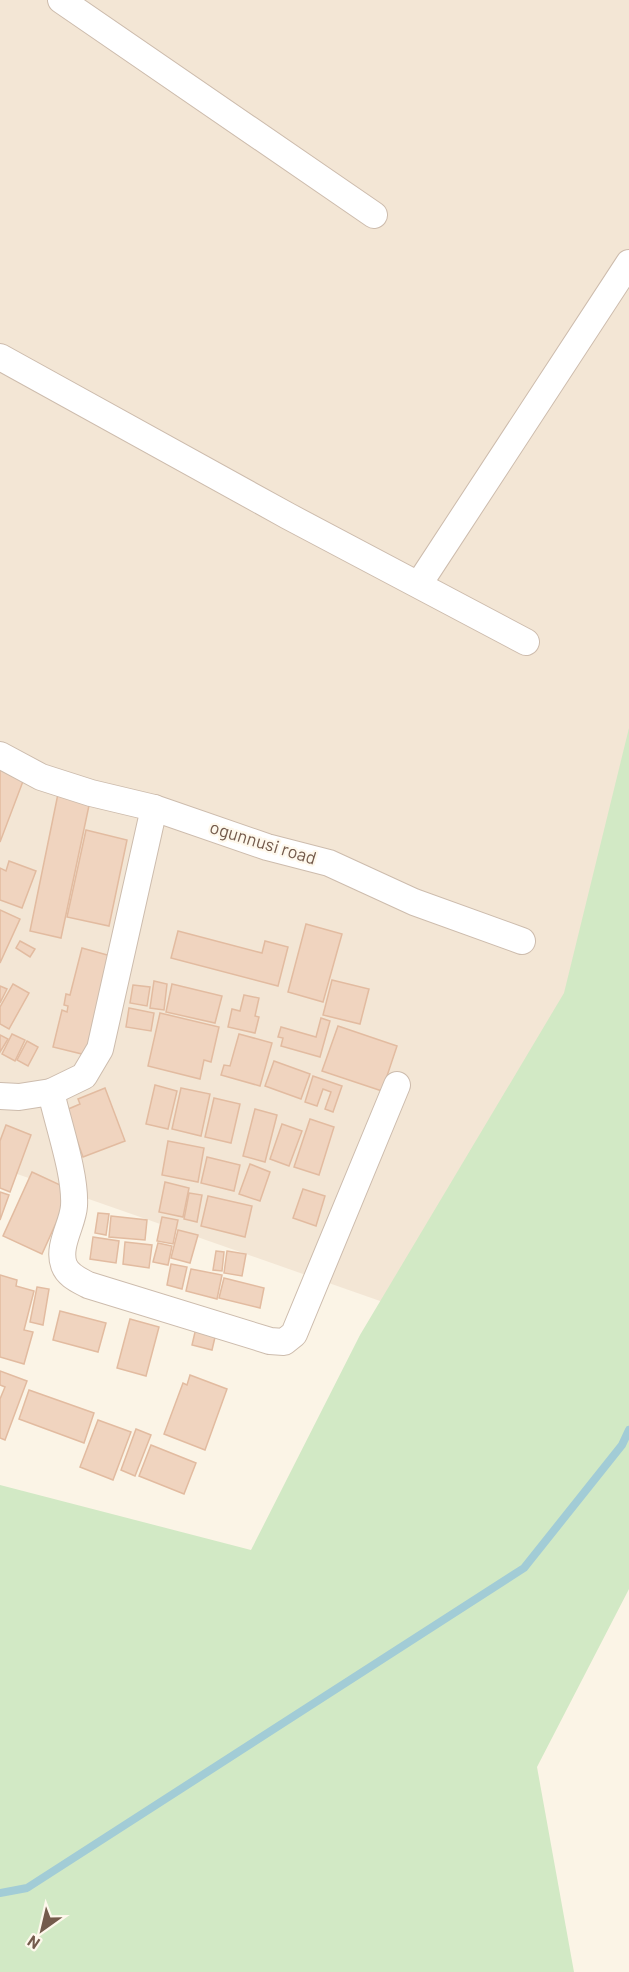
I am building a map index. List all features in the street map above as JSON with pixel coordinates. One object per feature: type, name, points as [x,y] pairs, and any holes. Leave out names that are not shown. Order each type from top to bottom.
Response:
[{"type":"street","points":[[61,0],[374,215]]},
{"type":"street","points":[[419,584],[629,263]]},
{"type":"street","points":[[0,357],[288,516],[526,642]]},
{"type":"street","name":"ogunnusi road","points":[[0,755],[41,777],[91,793],[154,808],[267,847],[329,863],[414,902],[522,941]]},
{"type":"street","points":[[0,1096],[19,1097],[51,1092],[84,1076],[100,1049],[154,808]]},
{"type":"street","points":[[51,1092],[74,1187],[75,1208],[62,1255],[64,1266],[74,1278],[88,1285],[259,1338],[284,1342],[294,1334],[397,1085]]},
{"type":"shaded area","points":[[0,0],[629,0],[629,1388],[0,1168]]},
{"type":"green space","points":[[629,728],[629,1589],[537,1767],[574,1972],[0,1972],[0,1485],[251,1550],[360,1335],[564,993]]},
{"type":"building","points":[[0,766],[25,776],[0,842]]},
{"type":"building","points":[[59,789],[91,796],[61,938],[30,931]]},
{"type":"building","points":[[86,830],[127,840],[109,926],[67,917]]},
{"type":"building","points":[[9,861],[36,871],[22,908],[0,900],[0,868],[6,871]]},
{"type":"building","points":[[0,910],[20,919],[0,963]]},
{"type":"building","points":[[306,924],[342,934],[323,1002],[288,992]]},
{"type":"building","points":[[178,931],[262,953],[265,941],[288,947],[278,986],[171,958]]},
{"type":"building","points":[[20,941],[35,949],[30,957],[16,948]]},
{"type":"building","points":[[82,948],[111,956],[86,1055],[53,1047],[62,1010],[67,1012],[68,1006],[64,1005],[66,994],[70,995]]},
{"type":"building","points":[[332,980],[369,989],[360,1024],[323,1015]]},
{"type":"building","points":[[154,981],[167,984],[164,1010],[150,1008]]},
{"type":"building","points":[[13,984],[29,993],[9,1029],[0,1024],[0,1007]]},
{"type":"building","points":[[172,984],[222,996],[215,1023],[166,1012]]},
{"type":"building","points":[[133,985],[150,987],[147,1006],[130,1003]]},
{"type":"building","points":[[0,986],[7,989],[0,1003]]},
{"type":"building","points":[[244,995],[259,998],[255,1016],[259,1017],[255,1033],[228,1027],[232,1009],[240,1011]]},
{"type":"building","points":[[129,1008],[154,1013],[151,1031],[126,1027]]},
{"type":"building","points":[[160,1013],[219,1027],[211,1062],[204,1060],[200,1079],[148,1066]]},
{"type":"building","points":[[321,1018],[330,1021],[320,1057],[281,1046],[283,1038],[278,1037],[281,1027],[316,1037]]},
{"type":"building","points":[[338,1026],[397,1046],[382,1091],[322,1071]]},
{"type":"building","points":[[12,1034],[25,1040],[15,1061],[2,1054]]},
{"type":"building","points":[[239,1034],[272,1043],[260,1086],[221,1075],[224,1065],[230,1066]]},
{"type":"building","points":[[0,1035],[8,1039],[0,1052]]},
{"type":"building","points":[[27,1041],[38,1047],[28,1066],[17,1060]]},
{"type":"building","points":[[274,1061],[310,1074],[301,1099],[265,1086]]},
{"type":"building","points":[[313,1076],[342,1086],[333,1112],[325,1109],[331,1092],[323,1089],[317,1106],[305,1102]]},
{"type":"building","points":[[155,1085],[177,1091],[168,1129],[146,1124]]},
{"type":"building","points":[[105,1088],[125,1141],[83,1157],[66,1110],[80,1104],[78,1099]]},
{"type":"building","points":[[181,1088],[210,1094],[201,1136],[172,1129]]},
{"type":"building","points":[[214,1098],[240,1104],[231,1143],[205,1137]]},
{"type":"building","points":[[255,1109],[277,1115],[265,1162],[243,1156]]},
{"type":"building","points":[[310,1119],[334,1127],[319,1175],[294,1167]]},
{"type":"building","points":[[282,1124],[302,1131],[289,1166],[270,1159]]},
{"type":"building","points":[[6,1125],[31,1135],[10,1192],[0,1188],[0,1141]]},
{"type":"building","points":[[168,1141],[204,1148],[198,1182],[162,1175]]},
{"type":"building","points":[[207,1157],[240,1165],[234,1191],[201,1183]]},
{"type":"building","points":[[250,1164],[270,1172],[260,1201],[239,1194]]},
{"type":"building","points":[[32,1172],[71,1190],[42,1254],[3,1236]]},
{"type":"building","points":[[165,1182],[189,1188],[183,1217],[159,1212]]},
{"type":"building","points":[[303,1189],[325,1196],[316,1226],[293,1218]]},
{"type":"building","points":[[0,1192],[9,1195],[0,1220]]},
{"type":"building","points":[[189,1193],[202,1195],[197,1222],[184,1219]]},
{"type":"building","points":[[208,1196],[252,1206],[245,1237],[201,1226]]},
{"type":"building","points":[[98,1213],[109,1214],[106,1235],[95,1233]]},
{"type":"building","points":[[111,1216],[147,1220],[145,1240],[109,1237]]},
{"type":"building","points":[[162,1217],[178,1220],[173,1244],[157,1241]]},
{"type":"building","points":[[178,1230],[198,1235],[190,1263],[171,1258]]},
{"type":"building","points":[[93,1237],[119,1241],[116,1263],[90,1259]]},
{"type":"building","points":[[125,1242],[152,1245],[149,1268],[123,1264]]},
{"type":"building","points":[[158,1243],[172,1246],[168,1265],[153,1262]]},
{"type":"building","points":[[216,1251],[224,1252],[222,1271],[213,1270]]},
{"type":"building","points":[[227,1251],[246,1254],[242,1276],[224,1273]]},
{"type":"building","points":[[171,1264],[187,1267],[182,1289],[167,1285]]},
{"type":"building","points":[[191,1269],[222,1275],[217,1299],[186,1291]]},
{"type":"building","points":[[0,1275],[17,1280],[16,1286],[34,1291],[24,1330],[33,1332],[24,1364],[0,1357]]},
{"type":"building","points":[[224,1278],[264,1288],[260,1308],[219,1298]]},
{"type":"building","points":[[37,1287],[49,1289],[43,1325],[30,1322]]},
{"type":"building","points":[[60,1311],[106,1323],[98,1352],[53,1340]]},
{"type":"building","points":[[130,1319],[159,1327],[146,1376],[117,1368]]},
{"type":"building","points":[[196,1328],[216,1333],[212,1350],[192,1345]]},
{"type":"building","points":[[0,1371],[27,1381],[5,1440],[0,1438],[0,1399],[5,1387],[0,1385]]},
{"type":"building","points":[[190,1375],[227,1389],[205,1450],[164,1434],[183,1383],[187,1385]]},
{"type":"building","points":[[29,1390],[94,1413],[84,1443],[19,1419]]},
{"type":"building","points":[[98,1420],[131,1432],[113,1480],[80,1467]]},
{"type":"building","points":[[136,1429],[151,1435],[135,1476],[121,1470]]},
{"type":"building","points":[[151,1445],[196,1463],[184,1494],[139,1476]]},
{"type":"waterway","points":[[0,1893],[27,1888],[524,1568],[622,1445],[629,1430]]}]
